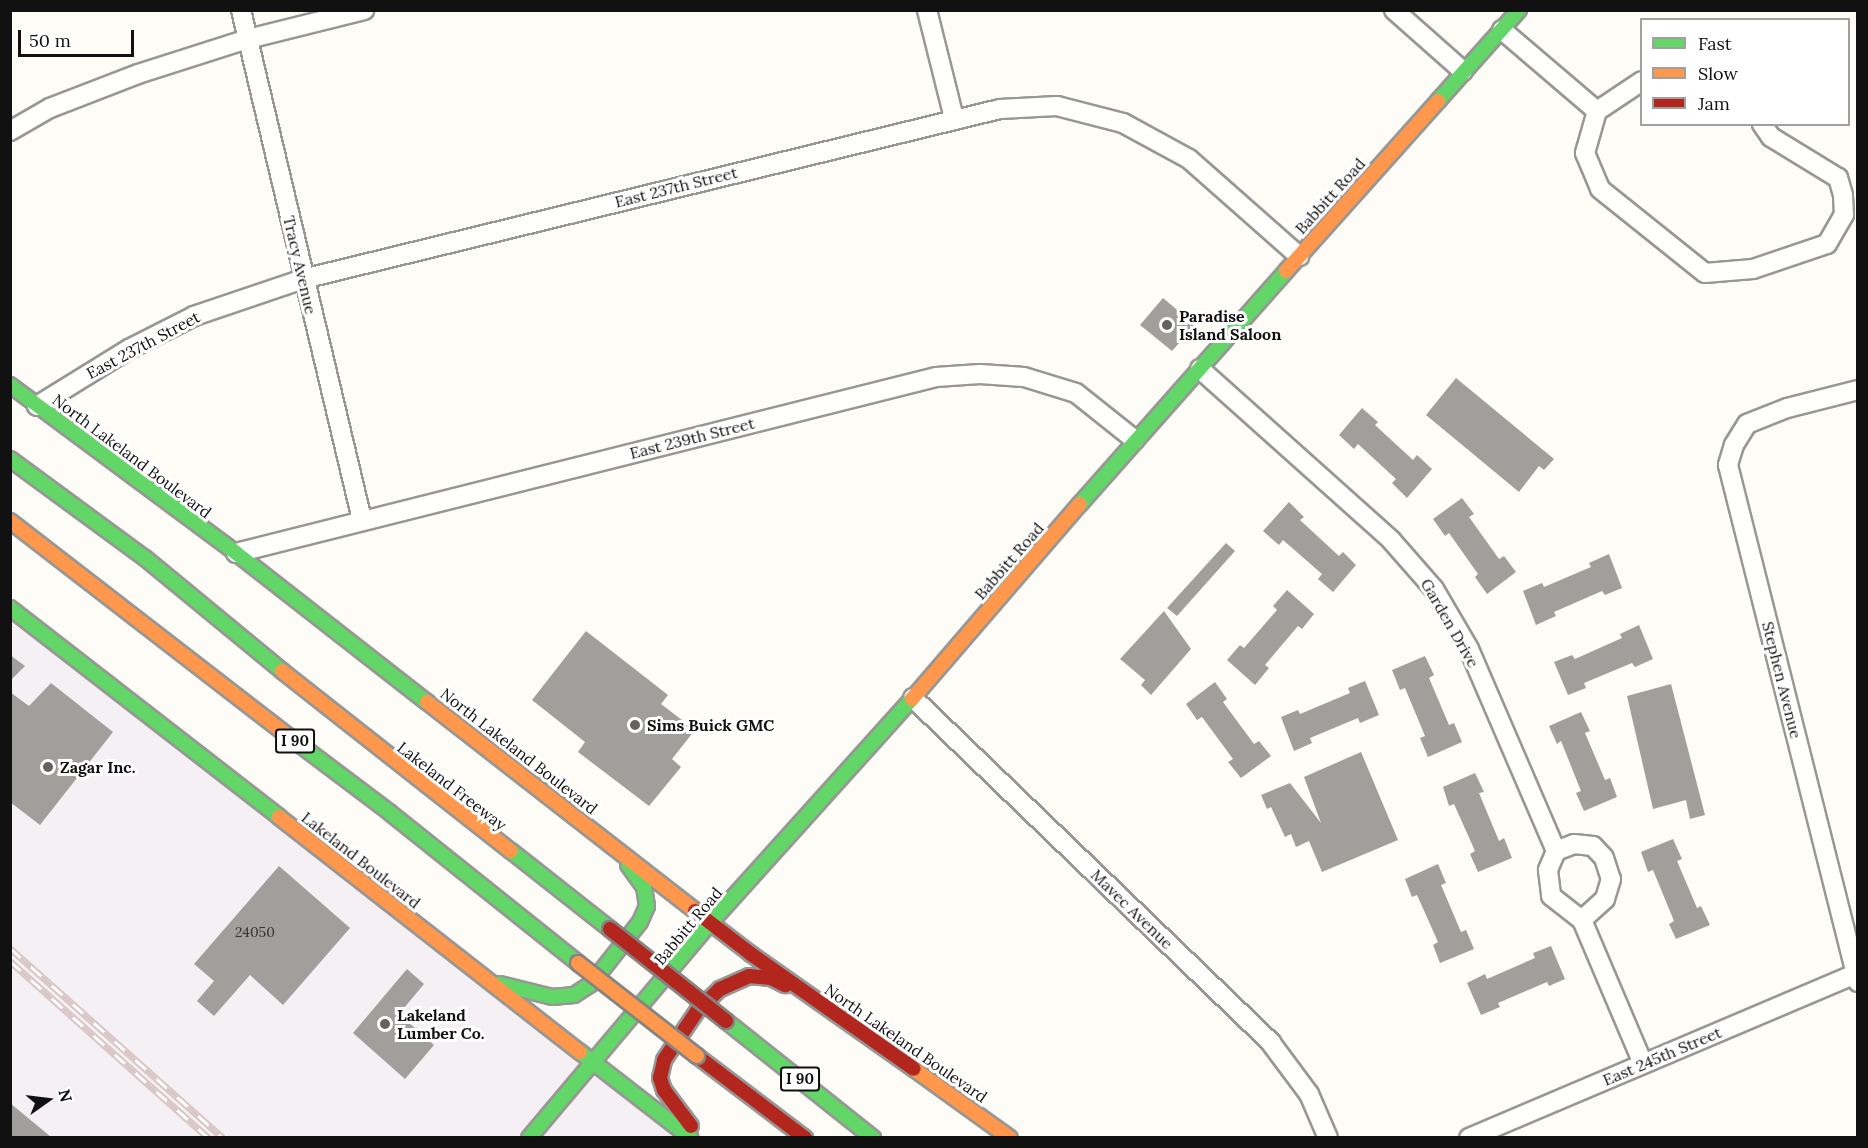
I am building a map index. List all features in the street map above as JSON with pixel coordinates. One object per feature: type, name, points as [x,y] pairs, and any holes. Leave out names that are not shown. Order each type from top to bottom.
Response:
[{"type":"main road","name":"Babbitt Road","points":[[529,1137],[594,1064],[711,922],[913,698],[1135,440],[1519,10]]},
{"type":"main road","name":"North Lakeland Boulevard","points":[[10,385],[236,553],[751,954],[1011,1137]]},
{"type":"main road","name":"Lakeland Freeway","points":[[10,459],[145,558],[324,705],[873,1137]]},
{"type":"main road","points":[[44,466],[145,558]]},
{"type":"main road","name":"I 90","points":[[10,521],[185,658],[389,812],[697,1056],[805,1137]]},
{"type":"main road","name":"Lakeland Boulevard","points":[[10,609],[691,1137]]},
{"type":"main road","points":[[490,981],[552,997],[574,995],[591,984],[640,922],[647,906],[644,887],[612,845]]},
{"type":"main road","points":[[701,1137],[673,1104],[660,1078],[664,1060],[697,1011],[720,989],[749,976],[771,978],[813,998]]},
{"type":"street","name":"Tracy Avenue","points":[[241,10],[362,520]]},
{"type":"street","points":[[10,131],[50,108],[127,78],[248,39],[364,10]]},
{"type":"street","points":[[927,10],[954,118]]},
{"type":"street","points":[[1394,10],[1463,71]]},
{"type":"street","points":[[1502,30],[1597,111]]},
{"type":"street","points":[[1640,82],[1597,111],[1584,153],[1600,189],[1705,273],[1753,269],[1827,244],[1844,215],[1838,177],[1771,137],[1763,126]]},
{"type":"street","name":"East 237th Street","points":[[37,406],[129,349],[194,316],[303,279],[954,118],[1000,109],[1057,106],[1123,123],[1189,159],[1299,256]]},
{"type":"street","name":"Garden Drive","points":[[1200,369],[1391,540],[1434,589],[1469,649],[1556,851]]},
{"type":"street","name":"East 239th Street","points":[[236,553],[936,377],[980,374],[1024,377],[1076,393],[1135,440]]},
{"type":"street","name":"Stephen Avenue","points":[[1856,978],[1728,465],[1734,445],[1747,424],[1787,408],[1857,390]]},
{"type":"street","name":"Mavec Avenue","points":[[913,698],[1271,1043],[1309,1094],[1328,1137]]},
{"type":"street","points":[[1582,920],[1605,899],[1611,879],[1604,858],[1593,846],[1574,844],[1556,851],[1548,870],[1551,896],[1582,920],[1643,1064]]},
{"type":"street","name":"East 245th Street","points":[[1469,1137],[1856,978]]},
{"type":"shaded area","points":[[10,609],[691,1137],[11,1137]]},
{"type":"building","name":"Paradise Island Saloon","points":[[1163,298],[1195,325],[1172,351],[1140,325]]},
{"type":"building","points":[[1456,378],[1554,459],[1544,470],[1539,466],[1519,492],[1426,415]]},
{"type":"building","points":[[1362,408],[1378,422],[1375,425],[1413,460],[1417,455],[1432,469],[1407,498],[1392,483],[1396,479],[1358,444],[1354,449],[1339,435]]},
{"type":"building","points":[[1462,498],[1474,514],[1469,517],[1499,559],[1504,556],[1516,572],[1487,594],[1475,577],[1478,574],[1449,533],[1445,536],[1433,519]]},
{"type":"building","points":[[1289,502],[1304,517],[1300,520],[1339,556],[1343,552],[1356,565],[1333,592],[1318,579],[1322,574],[1283,540],[1279,545],[1263,531]]},
{"type":"building","points":[[1226,543],[1235,551],[1177,616],[1167,608]]},
{"type":"building","points":[[1609,554],[1622,588],[1605,595],[1602,591],[1554,612],[1556,616],[1536,625],[1523,591],[1542,583],[1544,587],[1591,567],[1589,563]]},
{"type":"building","points":[[1287,590],[1314,614],[1302,629],[1298,626],[1265,665],[1269,668],[1255,685],[1227,660],[1240,645],[1244,648],[1277,610],[1273,606]]},
{"type":"building","points":[[1164,611],[1191,649],[1151,695],[1141,685],[1145,680],[1120,659]]},
{"type":"building","points":[[1639,625],[1653,659],[1635,667],[1632,663],[1584,683],[1586,688],[1568,695],[1554,662],[1572,655],[1575,659],[1622,638],[1620,634]]},
{"type":"building","points":[[586,631],[668,695],[661,704],[695,730],[672,759],[681,767],[649,806],[578,752],[585,742],[532,700]]},
{"type":"building","points":[[10,655],[25,666],[10,681]]},
{"type":"building","points":[[1425,656],[1434,675],[1429,678],[1449,725],[1454,723],[1462,742],[1428,757],[1420,738],[1425,736],[1405,688],[1400,690],[1392,670]]},
{"type":"building","points":[[1365,681],[1379,715],[1360,723],[1358,718],[1310,738],[1312,743],[1294,751],[1281,717],[1298,710],[1300,714],[1350,693],[1348,688]]},
{"type":"building","points":[[1215,682],[1227,699],[1223,702],[1254,744],[1259,741],[1271,756],[1241,778],[1228,762],[1233,759],[1202,717],[1197,720],[1186,704]]},
{"type":"building","name":"Zagar Inc.","points":[[51,683],[113,732],[40,825],[10,802],[10,692],[29,706]]},
{"type":"building","points":[[1671,684],[1705,815],[1690,819],[1686,800],[1653,809],[1627,696]]},
{"type":"building","points":[[1581,712],[1590,731],[1585,733],[1605,780],[1610,778],[1617,797],[1584,811],[1576,793],[1581,791],[1561,741],[1557,744],[1549,726]]},
{"type":"building","points":[[1361,752],[1398,840],[1322,872],[1309,841],[1296,847],[1291,834],[1285,837],[1271,807],[1267,809],[1261,795],[1290,783],[1321,823],[1304,777]]},
{"type":"building","points":[[1475,773],[1484,792],[1479,793],[1499,841],[1504,838],[1512,858],[1478,872],[1470,854],[1475,851],[1454,804],[1449,806],[1443,787]]},
{"type":"building","points":[[1673,839],[1682,859],[1677,861],[1697,908],[1701,906],[1710,925],[1676,939],[1669,924],[1674,921],[1653,870],[1648,872],[1641,852]]},
{"type":"building","points":[[1438,864],[1446,883],[1441,885],[1461,932],[1466,930],[1474,949],[1440,963],[1433,945],[1438,942],[1417,895],[1412,897],[1405,879]]},
{"type":"building","points":[[279,866],[350,928],[283,1005],[250,975],[214,1016],[197,1001],[214,981],[194,964]]},
{"type":"building","points":[[1551,946],[1565,979],[1549,986],[1547,982],[1498,1003],[1500,1007],[1481,1015],[1467,983],[1485,974],[1487,979],[1535,958],[1533,953]]},
{"type":"building","name":"Lakeland Lumber Co.","points":[[407,969],[424,984],[399,1014],[434,1045],[405,1079],[353,1033]]},
{"type":"building","points":[[10,1103],[51,1137],[10,1137]]},
{"type":"railway","points":[[10,948],[223,1138]]},
{"type":"railway","points":[[10,961],[209,1138]]},
{"type":"traffic: fast","points":[[1438,101],[1519,10]]},
{"type":"traffic: fast","points":[[1080,504],[1286,271]]},
{"type":"traffic: fast","points":[[10,385],[236,553],[427,702]]},
{"type":"traffic: fast","points":[[10,459],[145,558],[282,671]]},
{"type":"traffic: fast","points":[[10,608],[279,817]]},
{"type":"traffic: fast","points":[[529,1138],[711,922],[912,699]]},
{"type":"traffic: fast","points":[[287,735],[389,812],[578,963]]},
{"type":"traffic: fast","points":[[511,851],[610,929]]},
{"type":"traffic: fast","points":[[500,984],[552,997],[574,995],[591,984],[640,922],[647,906],[644,887],[628,865]]},
{"type":"traffic: fast","points":[[726,1021],[873,1138]]},
{"type":"traffic: fast","points":[[580,1052],[691,1138]]},
{"type":"traffic: slow","points":[[1286,271],[1438,101]]},
{"type":"traffic: slow","points":[[912,699],[1080,504]]},
{"type":"traffic: slow","points":[[10,521],[287,735]]},
{"type":"traffic: slow","points":[[282,671],[511,851]]},
{"type":"traffic: slow","points":[[427,702],[695,911]]},
{"type":"traffic: slow","points":[[279,817],[580,1052]]},
{"type":"traffic: slow","points":[[578,963],[697,1056]]},
{"type":"traffic: slow","points":[[914,1069],[1010,1138]]},
{"type":"traffic: jam","points":[[695,911],[751,954],[914,1069]]},
{"type":"traffic: jam","points":[[610,929],[726,1021]]},
{"type":"traffic: jam","points":[[691,1126],[664,1090],[660,1078],[664,1060],[697,1011],[720,989],[749,976],[771,978],[785,985]]},
{"type":"traffic: jam","points":[[697,1056],[805,1138]]},
{"type":"place","name":"Paradise Island Saloon","points":[[1167,325]]},
{"type":"place","name":"Sims Buick GMC","points":[[635,725]]},
{"type":"place","name":"Zagar Inc.","points":[[48,767]]},
{"type":"place","name":"Lakeland Lumber Co.","points":[[385,1024]]}]
